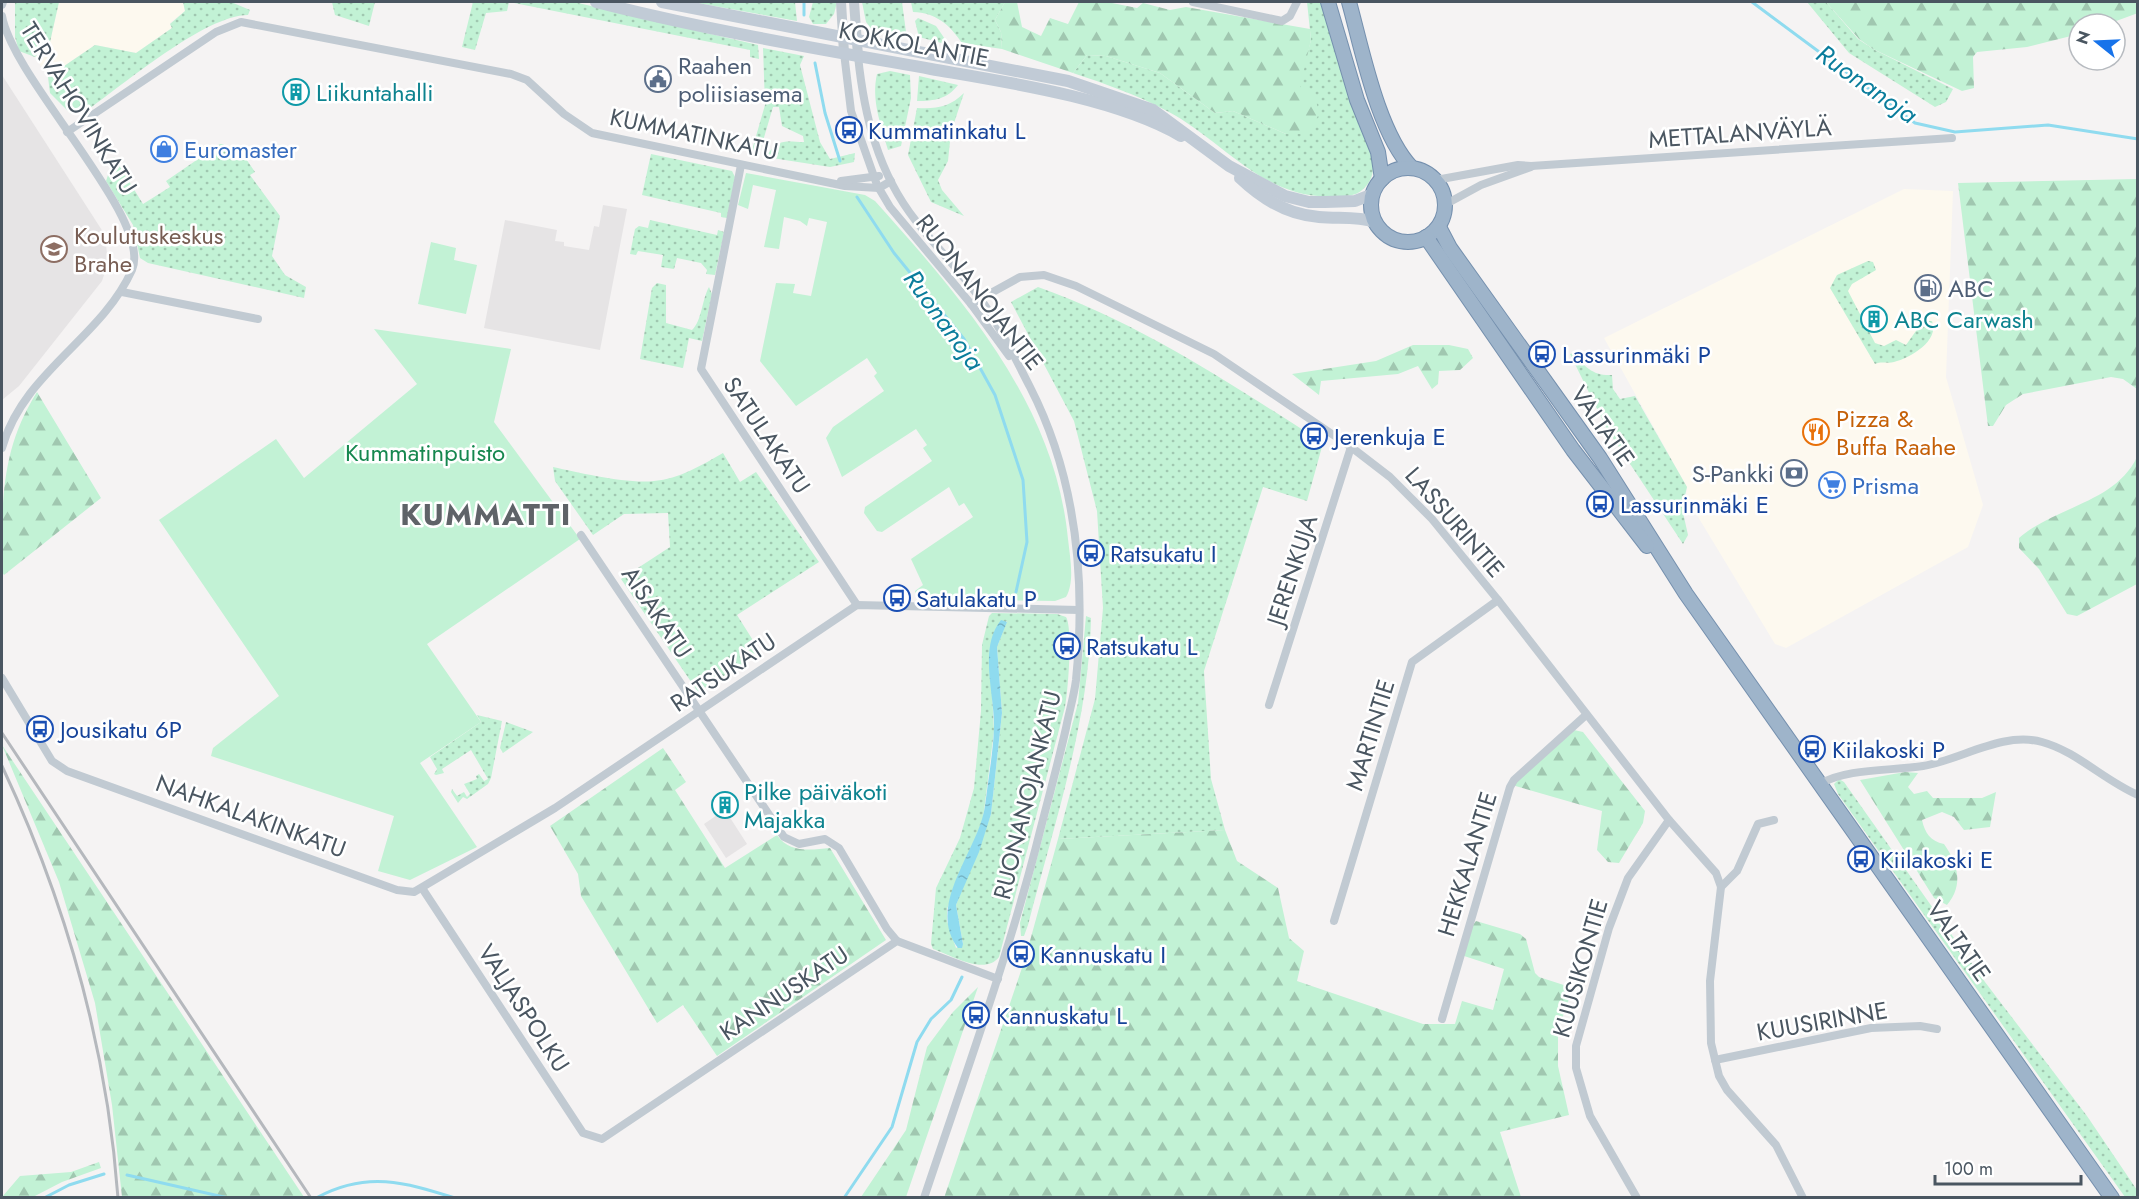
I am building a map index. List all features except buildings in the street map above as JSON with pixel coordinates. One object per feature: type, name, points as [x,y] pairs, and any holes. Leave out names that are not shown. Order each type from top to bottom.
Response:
[{"type":"highway","points":[[1329,2],[1357,100],[1378,152],[1382,179]]},
{"type":"highway","points":[[1349,2],[1381,111],[1402,157],[1412,168],[1429,174],[1444,192],[1446,204],[1439,227],[1426,237],[1406,242],[1394,239],[1383,232],[1375,222],[1371,210],[1373,194],[1382,179],[1389,173],[1412,168]]},
{"type":"highway","name":"VALTATIE","points":[[1439,227],[1449,248],[1600,458],[1686,594],[2112,1197]]},
{"type":"highway","name":"VALTATIE","points":[[1426,237],[1573,450],[1686,594]]},
{"type":"main road","name":"KOKKOLANTIE","points":[[596,2],[1063,95],[1147,120],[1216,157]]},
{"type":"main road","name":"KOKKOLANTIE","points":[[662,2],[842,35],[1068,81],[1122,97],[1168,119],[1228,166],[1252,189],[1291,212],[1320,217],[1355,217],[1375,222]]},
{"type":"main road","name":"KOKKOLANTIE","points":[[1228,166],[1285,196],[1309,202],[1355,201],[1373,194]]},
{"type":"street","points":[[841,2],[844,53]]},
{"type":"street","points":[[854,2],[858,56]]},
{"type":"street","points":[[1193,2],[1282,21],[1290,16],[1297,4]]},
{"type":"street","name":"TERVAHOVINKATU","points":[[2,16],[7,36],[67,132],[121,212],[132,239],[134,266],[122,292],[26,396],[8,426],[2,448]]},
{"type":"street","name":"KUMMATINKATU","points":[[67,132],[216,32],[241,22],[511,74],[526,80],[564,114],[592,133],[845,186],[879,188]]},
{"type":"street","name":"RUONANOJANTIE","points":[[844,53],[851,111],[879,188],[906,228],[971,304],[1034,394]]},
{"type":"street","name":"RUONANOJANTIE","points":[[858,56],[865,112],[889,178],[914,218],[980,298],[1008,344],[1034,394]]},
{"type":"street","name":"METTALANVÄYLÄ","points":[[1436,180],[1518,165],[1531,166],[1952,138]]},
{"type":"street","name":"SATULAKATU","points":[[741,165],[701,369],[857,605]]},
{"type":"street","name":"METTALANVÄYLÄ","points":[[1446,204],[1473,188],[1531,166]]},
{"type":"street","points":[[879,188],[889,178]]},
{"type":"street","name":"KUMMATINKATU","points":[[831,182],[889,178]]},
{"type":"street","name":"LASSURINTIE","points":[[971,304],[1020,277],[1044,275],[1076,286],[1214,354],[1351,447],[1390,477],[1418,504],[1498,600],[1669,820],[1716,873],[1721,887]]},
{"type":"street","points":[[122,292],[258,320]]},
{"type":"street","name":"RUONANOJANKATU","points":[[924,1197],[998,979],[1023,896],[1073,693],[1079,610],[1077,553],[1070,500],[1058,457],[1034,394]]},
{"type":"street","name":"JERENKUJA","points":[[1269,705],[1351,447]]},
{"type":"street","name":"AISAKATU","points":[[581,535],[784,837],[799,844],[825,839],[838,848],[887,929],[897,940]]},
{"type":"street","name":"MARTINTIE","points":[[1334,921],[1412,662],[1498,600]]},
{"type":"street","points":[[857,605],[1079,610]]},
{"type":"street","name":"RATSUKATU","points":[[422,888],[555,808],[857,605]]},
{"type":"street","name":"NAHKALAKINKATU","points":[[2,678],[52,761],[67,771],[398,890],[414,892],[422,888]]},
{"type":"street","name":"HEKKALANTIE","points":[[1442,1019],[1510,787],[1514,780],[1586,715]]},
{"type":"street","points":[[1820,784],[1844,774],[1925,766],[1989,746],[2033,740],[2066,752],[2111,783],[2138,795]]},
{"type":"street","name":"KUUSIKONTIE","points":[[1637,1197],[1590,1116],[1576,1068],[1576,1046],[1609,928],[1628,878],[1669,820]]},
{"type":"street","points":[[1774,820],[1758,824],[1737,871],[1721,887],[1710,981],[1709,1022],[1714,1060],[1726,1090],[1785,1158],[1803,1197]]},
{"type":"street","name":"VALJASPOLKU","points":[[422,888],[583,1133],[602,1138]]},
{"type":"street","points":[[897,940],[998,979]]},
{"type":"street","name":"KANNUSKATU","points":[[602,1138],[897,940]]},
{"type":"street","name":"KUUSIRINNE","points":[[1714,1060],[1848,1031],[1920,1026],[1937,1029]]},
{"type":"shaded area","points":[[59,2],[183,2],[185,11],[170,23],[172,28],[136,53],[95,45],[48,77],[35,57],[50,42]]},
{"type":"shaded area","name":"Koulutuskeskus Brahe","points":[[2,75],[105,235],[108,263],[102,281],[19,386],[2,400]]},
{"type":"shaded area","points":[[1904,189],[1953,191],[1946,377],[1983,505],[1968,547],[1786,648],[1775,644],[1686,497],[1687,487],[1604,338]]},
{"type":"shaded area","points":[[603,205],[627,209],[600,350],[484,328],[505,220],[557,230],[555,241],[564,242],[564,246],[589,250],[594,226],[599,227]]},
{"type":"shaded area","points":[[720,813],[722,816],[727,813],[747,844],[726,858],[704,824]]},
{"type":"green space","points":[[15,2],[59,2],[50,42],[35,57],[19,51],[15,37]]},
{"type":"green space","points":[[183,2],[231,2],[250,10],[248,15],[230,18],[210,26],[165,53],[86,111],[71,114],[50,93],[48,77],[95,45],[136,53],[172,28],[170,24],[185,11]]},
{"type":"green space","points":[[332,2],[375,2],[369,26],[335,15]]},
{"type":"green space","points":[[473,2],[509,2],[507,11],[486,13],[475,50],[462,47]]},
{"type":"green space","points":[[509,2],[574,2],[758,45],[759,59],[750,57],[750,50]]},
{"type":"green space","points":[[692,2],[795,2],[797,21]]},
{"type":"green space","points":[[813,2],[837,2],[834,14],[826,24],[813,24],[809,17]]},
{"type":"green space","points":[[862,2],[902,2],[906,32],[899,37],[873,31],[866,22]]},
{"type":"green space","points":[[911,2],[1005,2],[995,20],[1001,32],[1002,49],[962,43],[952,30],[935,17],[913,12]]},
{"type":"green space","points":[[1005,2],[1017,2],[1022,27],[1041,36],[1050,18],[1068,24],[1079,2],[1107,2],[1137,8],[1143,3],[1170,10],[1186,7],[1310,29],[1311,40],[1300,87],[1314,91],[1319,114],[1308,134],[1286,134],[1233,111],[1215,113],[1160,73],[1106,56],[1087,55],[1073,73],[1002,49],[1001,32],[995,20]]},
{"type":"green space","points":[[1307,2],[1323,2],[1372,155],[1371,179],[1361,191],[1355,194],[1348,196],[1309,195],[1286,189],[1245,166],[1167,111],[1121,90],[1073,73],[1087,55],[1106,56],[1160,73],[1215,113],[1233,111],[1286,134],[1311,40]]},
{"type":"green space","points":[[1807,2],[1826,2],[1858,39],[1873,49],[1953,89],[1946,102],[1935,107],[1849,53]]},
{"type":"green space","points":[[1826,2],[2137,2],[2138,13],[2127,17],[2127,12],[2067,12],[2067,37],[2027,47],[1977,52],[1973,57],[1974,88],[1962,91],[1873,49],[1859,39]]},
{"type":"green space","points":[[918,18],[936,26],[949,45],[919,37],[915,21]]},
{"type":"green space","points":[[763,48],[804,56],[800,65],[820,142],[830,159],[855,153],[854,162],[830,167],[772,158],[768,154],[780,143],[804,142],[803,136],[782,126],[779,107],[773,107],[760,151],[756,155],[752,150],[765,105]]},
{"type":"green space","points":[[890,71],[910,75],[911,98],[901,146],[888,150],[878,112],[875,84],[877,74]]},
{"type":"green space","points":[[919,76],[958,85],[940,98],[917,101]]},
{"type":"green space","points":[[964,93],[951,132],[948,161],[938,180],[942,190],[964,216],[931,202],[908,155],[917,108],[943,106]]},
{"type":"green space","points":[[220,144],[236,156],[242,153],[255,172],[250,175],[280,216],[272,256],[285,275],[306,287],[304,298],[148,263],[140,258],[133,225],[106,181],[114,157],[143,204],[170,187],[166,181]]},
{"type":"green space","points":[[651,154],[732,171],[735,177],[727,218],[721,217],[721,213],[642,195]]},
{"type":"green space","points":[[746,173],[865,195],[875,201],[971,315],[1024,398],[1045,443],[1060,490],[1071,561],[1071,577],[1066,597],[1055,601],[918,599],[915,591],[923,585],[911,559],[973,517],[964,503],[959,506],[949,487],[882,532],[877,531],[864,513],[865,507],[932,461],[923,448],[927,445],[916,429],[842,477],[826,438],[833,427],[884,391],[874,376],[877,373],[867,358],[796,406],[760,361],[776,283],[795,284],[793,293],[811,296],[827,222],[809,218],[807,226],[800,221],[784,217],[779,249],[764,247],[776,190],[753,185],[748,209],[738,205]]},
{"type":"green space","points":[[2137,179],[2137,389],[2123,379],[2111,377],[2023,394],[2006,405],[1993,426],[1988,426],[1958,183]]},
{"type":"green space","points":[[650,220],[717,235],[718,230],[724,232],[715,275],[706,274],[707,270],[701,263],[677,258],[674,269],[661,267],[663,255],[638,251],[636,255],[630,254],[635,229],[639,226],[648,228]]},
{"type":"green space","points":[[431,242],[456,248],[454,260],[477,265],[466,314],[418,304]]},
{"type":"green space","points":[[1868,261],[1873,262],[1876,270],[1852,284],[1848,291],[1875,343],[1884,346],[1896,340],[1906,345],[1923,321],[1932,321],[1932,335],[1928,342],[1915,353],[1894,362],[1875,364],[1830,288],[1837,275]]},
{"type":"green space","points":[[657,283],[666,285],[666,323],[692,330],[698,321],[709,287],[712,294],[702,341],[689,338],[683,368],[640,359],[652,288]]},
{"type":"green space","points":[[1038,287],[1113,318],[1149,337],[1220,378],[1323,443],[1307,501],[1263,487],[1204,671],[1211,779],[1225,830],[1058,839],[1095,699],[1103,608],[1097,511],[1074,421],[1011,302]]},
{"type":"green space","name":"Kummatinpuisto","points":[[374,329],[511,349],[494,422],[580,539],[427,644],[481,722],[420,763],[477,847],[410,880],[378,871],[394,816],[211,756],[213,748],[279,696],[159,520],[276,439],[304,478],[417,384]]},
{"type":"green space","points":[[1413,345],[1449,345],[1468,349],[1473,358],[1460,370],[1439,371],[1438,384],[1432,389],[1418,366],[1398,374],[1321,381],[1319,395],[1292,374],[1376,361]]},
{"type":"green space","points":[[1573,353],[1590,370],[1612,375],[1613,389],[1620,399],[1635,396],[1687,487],[1682,508],[1688,535],[1683,544],[1607,429],[1570,354]]},
{"type":"green space","points":[[37,392],[101,498],[4,575],[2,572],[2,523],[6,478],[16,435]]},
{"type":"green space","points":[[723,453],[740,482],[756,472],[819,562],[737,615],[761,653],[698,692],[621,579],[670,547],[668,513],[624,514],[593,535],[555,481],[553,467],[590,475],[643,482],[663,480],[681,474]]},
{"type":"green space","points":[[2137,457],[2137,584],[2077,616],[2067,614],[2039,569],[2019,548],[2019,538],[2050,518],[2084,503],[2114,485]]},
{"type":"green space","points":[[992,613],[1057,614],[1066,617],[1070,646],[1065,707],[999,957],[985,965],[958,959],[933,949],[931,944],[936,888],[960,838],[974,788],[981,711],[982,645],[989,616]],"holes":[[[1007,621],[997,647],[1002,713],[991,814],[956,905],[963,944],[956,948],[947,921],[947,909],[983,819],[994,731],[990,651],[995,630]]]},
{"type":"green space","points":[[1086,616],[1091,618],[1089,657],[1077,735],[1028,925],[1024,936],[1021,936],[1020,923],[1078,703]]},
{"type":"green space","points":[[477,715],[502,721],[491,778],[488,784],[467,799],[463,797],[458,803],[451,792],[452,789],[457,796],[464,792],[467,797],[470,794],[464,784],[477,779],[476,776],[479,774],[484,781],[488,779],[471,750],[442,769],[444,773],[436,775],[434,774],[437,769],[430,757],[481,722]]},
{"type":"green space","points":[[506,722],[533,732],[503,753],[500,748]]},
{"type":"green space","points":[[1574,730],[1583,732],[1645,811],[1643,823],[1619,863],[1608,862],[1597,850],[1602,811],[1512,785]]},
{"type":"green space","points":[[2,745],[304,1197],[122,1197],[112,1105],[95,1003],[59,882]]},
{"type":"green space","points":[[663,748],[686,782],[675,790],[725,868],[777,835],[794,848],[808,850],[830,848],[886,940],[717,1056],[683,1005],[657,1023],[581,896],[578,874],[550,826]]},
{"type":"green space","points":[[1905,772],[1918,773],[1908,787],[1914,794],[1927,791],[1933,798],[1982,798],[1996,792],[1990,827],[1964,830],[1954,817],[1942,812],[1922,820],[1929,836],[1944,844],[1956,867],[1956,890],[1947,905],[1934,898],[1860,780]]},
{"type":"green space","points":[[1839,779],[1844,782],[1985,982],[2087,1116],[2137,1190],[2137,1197],[2125,1197],[1838,794],[1834,784]]},
{"type":"green space","points":[[1225,830],[1237,861],[1278,888],[1289,938],[1304,951],[1297,981],[1423,1024],[1455,1024],[1462,1001],[1493,1010],[1504,969],[1461,955],[1467,933],[1476,921],[1520,934],[1526,939],[1535,973],[1539,977],[1573,988],[1558,1030],[1558,1066],[1569,1115],[1500,1132],[1521,1197],[944,1198],[1025,959],[1058,839]]},
{"type":"green space","points":[[978,987],[906,1197],[861,1197],[906,1130],[927,1047],[953,1012]]},
{"type":"green space","points":[[99,1162],[101,1168],[62,1182],[33,1197],[2,1197],[20,1176],[71,1172]]},
{"type":"water","points":[[1001,620],[1007,622],[997,647],[1002,713],[991,814],[979,852],[956,905],[963,944],[962,948],[958,948],[949,931],[947,914],[950,896],[981,823],[985,806],[994,728],[989,672],[990,644]]},
{"type":"waterway","name":"Ruonanoja","points":[[804,2],[804,15]]},
{"type":"waterway","name":"Ruonanoja","points":[[1752,2],[1915,123],[1955,132],[2048,125],[2138,139]]},
{"type":"waterway","name":"Ruonanoja","points":[[815,63],[825,113],[840,161]]},
{"type":"waterway","name":"Ruonanoja","points":[[857,197],[894,253],[964,339],[995,395],[1023,480],[1027,542],[1016,592]]},
{"type":"waterway","name":"Ruonanoja","points":[[844,1198],[892,1127],[917,1042],[931,1019],[951,1000],[962,977]]},
{"type":"waterway","name":"Ruonanoja","points":[[44,1198],[69,1185],[104,1174]]},
{"type":"waterway","name":"Ruonanoja","points":[[127,1175],[228,1198]]},
{"type":"waterway","name":"Ruonanoja","points":[[318,1197],[353,1184],[386,1182],[419,1187],[455,1198]]},
{"type":"railway","points":[[2,733],[311,1198]]},
{"type":"railway","points":[[2,766],[46,870],[80,976],[104,1086],[118,1198]]},
{"type":"place","name":"Raahen poliisiasema","points":[[658,79]]},
{"type":"place","name":"Liikuntahalli","points":[[296,92]]},
{"type":"place","name":"Kummatinkatu L","points":[[849,130]]},
{"type":"place","name":"Euromaster","points":[[164,149]]},
{"type":"place","name":"Koulutuskeskus Brahe","points":[[54,249]]},
{"type":"place","name":"ABC","points":[[1928,288]]},
{"type":"place","name":"ABC Carwash","points":[[1874,319]]},
{"type":"place","name":"Lassurinmäki P","points":[[1542,354]]},
{"type":"place","name":"Pizza & Buffa Raahe","points":[[1816,432]]},
{"type":"place","name":"Jerenkuja E","points":[[1314,436]]},
{"type":"place","name":"S-Pankki","points":[[1794,473]]},
{"type":"place","name":"Prisma","points":[[1832,485]]},
{"type":"place","name":"Lassurinmäki E","points":[[1600,504]]},
{"type":"place","name":"Ratsukatu I","points":[[1091,553]]},
{"type":"place","name":"Satulakatu P","points":[[897,598]]},
{"type":"place","name":"Ratsukatu L","points":[[1067,646]]},
{"type":"place","name":"Jousikatu 6P","points":[[40,729]]},
{"type":"place","name":"Kiilakoski P","points":[[1812,749]]},
{"type":"place","name":"Pilke päiväkoti Majakka","points":[[725,805]]},
{"type":"place","name":"Kiilakoski E","points":[[1861,859]]},
{"type":"place","name":"Kannuskatu I","points":[[1021,954]]},
{"type":"place","name":"Kannuskatu L","points":[[976,1015]]},
{"type":"district","name":"KUMMATTI","points":[[486,514]]}]
